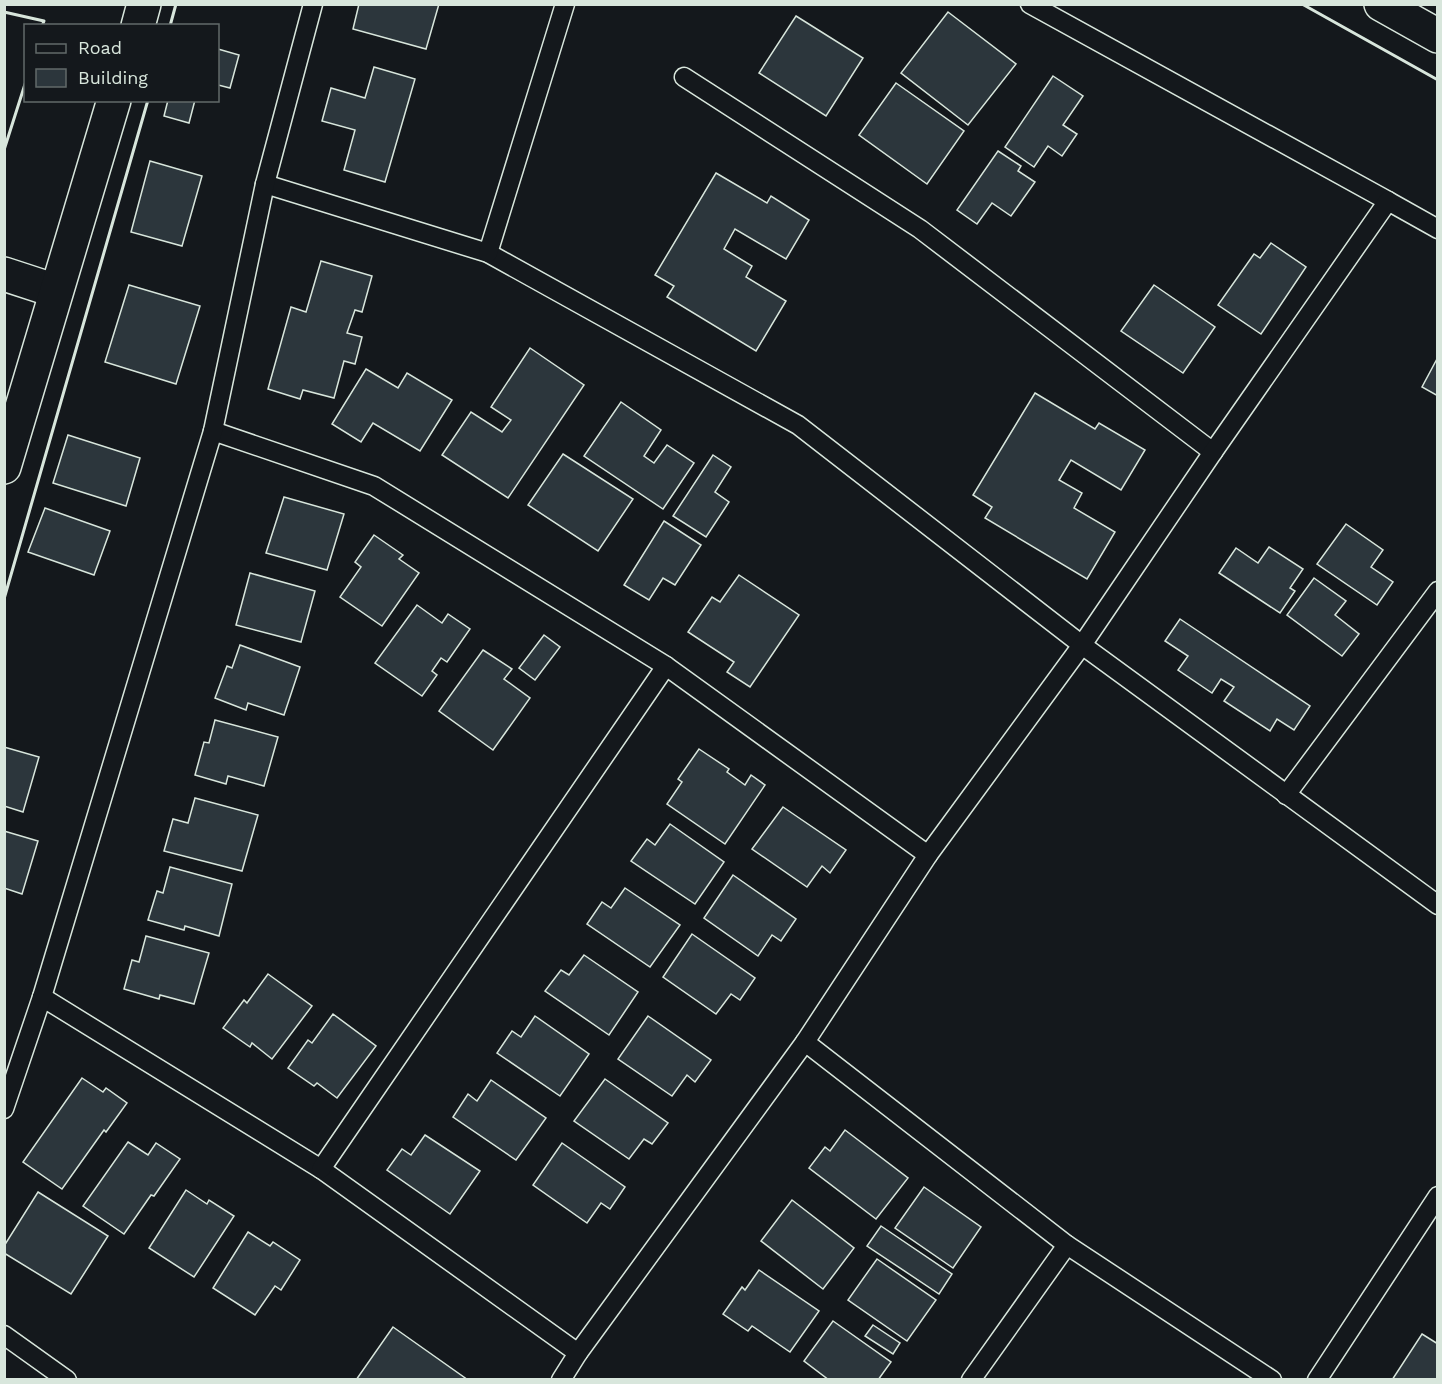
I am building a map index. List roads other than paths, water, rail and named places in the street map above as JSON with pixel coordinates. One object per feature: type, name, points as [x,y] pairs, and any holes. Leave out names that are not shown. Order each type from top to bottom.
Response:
[{"type":"street","points":[[139,24],[144,4]]},
{"type":"street","points":[[1381,4],[1437,36]]},
{"type":"street","points":[[4,467],[113,102]]},
{"type":"street","points":[[4,274],[56,291]]},
{"type":"lane","points":[[4,1109],[42,997],[213,431],[265,184],[314,4]]},
{"type":"lane","points":[[488,253],[565,4]]},
{"type":"lane","points":[[1030,4],[1437,230]]},
{"type":"lane","points":[[684,77],[920,229],[1213,452]]},
{"type":"lane","points":[[265,184],[488,253],[798,425],[1082,645],[1437,905]]},
{"type":"lane","points":[[561,1380],[578,1353],[805,1042],[928,855],[1082,645],[1388,201]]},
{"type":"lane","points":[[213,431],[374,486],[666,666],[928,855]]},
{"type":"lane","points":[[1286,795],[1437,591]]},
{"type":"lane","points":[[321,1169],[666,666]]},
{"type":"lane","points":[[42,997],[321,1169],[578,1353]]},
{"type":"lane","points":[[805,1042],[1067,1245],[1272,1380]]},
{"type":"lane","points":[[1317,1380],[1437,1196]]},
{"type":"lane","points":[[971,1380],[1067,1245]]},
{"type":"lane","points":[[4,1335],[67,1380]]}]
